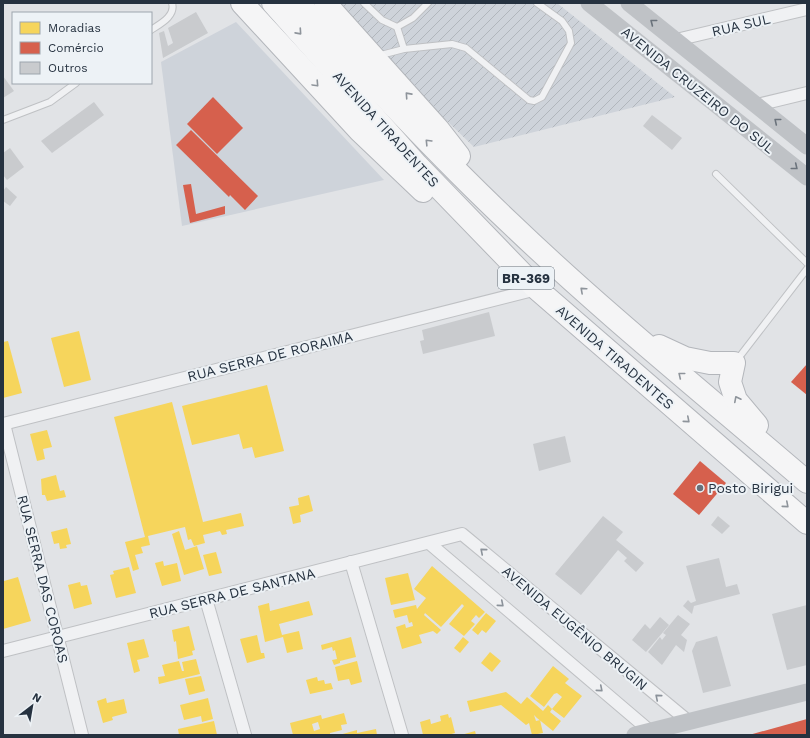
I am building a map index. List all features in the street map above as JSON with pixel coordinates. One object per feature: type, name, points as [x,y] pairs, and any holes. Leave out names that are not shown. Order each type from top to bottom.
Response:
[{"type":"highway","points":[[242,3],[360,131],[444,210],[497,249]]},
{"type":"highway","name":"AVENIDA TIRADENTES","points":[[273,3],[417,165],[537,289],[807,523]]},
{"type":"highway","name":"AVENIDA TIRADENTES","points":[[298,3],[400,113],[511,224],[630,333],[807,482]]},
{"type":"highway","points":[[325,3],[438,129],[511,224]]},
{"type":"highway","points":[[630,333],[685,358],[710,363],[734,363],[730,382],[736,400],[807,482]]},
{"type":"street","name":"AVENIDA CRUZEIRO DO SUL","points":[[589,3],[807,177]]},
{"type":"street","name":"AVENIDA CRUZEIRO DO SUL","points":[[629,3],[807,146]]},
{"type":"street","name":"RUA SUL","points":[[676,40],[807,9]]},
{"type":"street","points":[[757,105],[807,93]]},
{"type":"street","name":"RUA SERRA DE RORAIMA","points":[[3,424],[537,289]]},
{"type":"street","name":"RUA SERRA DAS COROAS","points":[[3,424],[82,735]]},
{"type":"street","name":"RUA SERRA DE SANTANA","points":[[3,651],[462,534]]},
{"type":"street","name":"AVENIDA EUGÊNIO BRUGIN","points":[[462,534],[688,722]]},
{"type":"street","name":"AVENIDA EUGÊNIO BRUGIN","points":[[429,542],[643,733]]},
{"type":"street","points":[[351,562],[402,735]]},
{"type":"street","points":[[206,599],[245,735]]},
{"type":"street","points":[[643,733],[807,692]]},
{"type":"lane","points":[[152,29],[169,16],[173,6],[172,3]]},
{"type":"lane","points":[[364,3],[382,20],[397,27],[404,49]]},
{"type":"lane","points":[[397,27],[413,18],[428,3]]},
{"type":"lane","points":[[374,57],[404,49],[452,44],[466,48],[529,100],[534,101],[542,97],[571,43],[570,31],[562,21],[537,3]]},
{"type":"lane","points":[[3,120],[50,102],[75,84]]},
{"type":"lane","points":[[716,174],[807,263]]},
{"type":"lane","points":[[734,363],[807,269]]},
{"type":"shaded area","points":[[331,3],[557,3],[675,97],[474,147],[365,42]]},
{"type":"shaded area","points":[[236,22],[384,180],[182,226],[161,62]]},
{"type":"building: Moradias","points":[[79,331],[91,380],[64,387],[51,338]]},
{"type":"building: Moradias","points":[[8,341],[22,393],[3,398],[3,342]]},
{"type":"building: Moradias","points":[[267,385],[284,451],[255,458],[252,447],[243,449],[239,434],[192,445],[182,406]]},
{"type":"building: Moradias","points":[[172,402],[203,522],[241,513],[244,526],[226,530],[227,534],[222,535],[220,531],[203,535],[205,543],[194,546],[191,539],[188,540],[185,527],[148,536],[150,545],[141,547],[143,553],[135,555],[139,569],[133,571],[125,542],[145,537],[114,417]]},
{"type":"building: Moradias","points":[[47,430],[52,447],[43,449],[45,459],[37,461],[30,434]]},
{"type":"building: Moradias","points":[[56,475],[60,491],[64,490],[66,497],[47,501],[45,495],[42,495],[41,479]]},
{"type":"building: Moradias","points":[[309,495],[313,511],[300,515],[301,522],[293,524],[289,507],[299,505],[298,498]]},
{"type":"building: Moradias","points":[[67,528],[71,544],[66,545],[67,548],[60,549],[59,543],[54,544],[51,532]]},
{"type":"building: Moradias","points":[[179,531],[185,550],[197,546],[204,569],[184,575],[172,534]]},
{"type":"building: Moradias","points":[[216,552],[222,573],[209,576],[203,555]]},
{"type":"building: Moradias","points":[[163,561],[164,566],[177,563],[181,581],[162,586],[155,563]]},
{"type":"building: Moradias","points":[[432,566],[485,612],[479,618],[476,615],[471,621],[475,624],[464,636],[449,624],[464,606],[462,604],[441,627],[425,613],[424,615],[441,630],[437,634],[433,631],[419,635],[422,643],[402,649],[396,627],[405,624],[406,628],[413,626],[412,622],[409,623],[407,615],[395,618],[393,610],[416,605],[417,609],[426,598],[414,589]]},
{"type":"building: Moradias","points":[[129,567],[136,593],[116,598],[110,575],[114,574],[113,571]]},
{"type":"building: Moradias","points":[[408,573],[415,600],[391,605],[385,578]]},
{"type":"building: Moradias","points":[[18,577],[31,621],[3,629],[3,583],[4,581]]},
{"type":"building: Moradias","points":[[80,582],[81,586],[87,585],[92,604],[74,609],[68,585]]},
{"type":"building: Moradias","points":[[309,601],[313,615],[279,624],[282,635],[299,631],[303,649],[287,653],[283,637],[265,642],[258,606],[269,603],[270,611]]},
{"type":"building: Moradias","points":[[486,613],[496,621],[486,633],[482,630],[478,635],[472,630]]},
{"type":"building: Moradias","points":[[189,626],[195,650],[192,651],[193,655],[178,659],[176,641],[174,642],[172,630]]},
{"type":"building: Moradias","points":[[257,635],[261,653],[264,653],[265,658],[247,663],[240,639]]},
{"type":"building: Moradias","points":[[351,637],[356,657],[340,661],[340,663],[334,665],[332,660],[337,659],[335,650],[333,651],[332,647],[322,650],[321,645]]},
{"type":"building: Moradias","points":[[463,637],[469,642],[460,653],[454,648]]},
{"type":"building: Moradias","points":[[144,639],[149,657],[137,660],[140,671],[134,673],[127,643]]},
{"type":"building: Moradias","points":[[490,652],[501,661],[492,672],[481,663]]},
{"type":"building: Moradias","points":[[196,659],[200,674],[159,684],[158,677],[165,676],[162,665],[179,661],[182,671],[184,671],[182,662]]},
{"type":"building: Moradias","points":[[357,661],[362,682],[351,685],[349,679],[338,681],[335,667]]},
{"type":"building: Moradias","points":[[553,666],[569,679],[565,683],[582,696],[564,718],[552,709],[562,697],[557,693],[554,694],[544,707],[530,696]]},
{"type":"building: Moradias","points":[[201,676],[205,691],[189,695],[185,679]]},
{"type":"building: Moradias","points":[[317,677],[318,681],[324,680],[325,684],[331,683],[333,689],[310,694],[306,680]]},
{"type":"building: Moradias","points":[[506,692],[521,704],[527,697],[543,711],[548,705],[552,709],[550,712],[561,721],[553,731],[540,721],[543,733],[532,735],[529,723],[526,725],[501,705],[470,712],[467,701]],"holes":[[[534,715],[537,718],[540,720],[536,721]]]},
{"type":"building: Moradias","points":[[106,698],[107,703],[124,699],[127,713],[112,717],[113,720],[103,723],[97,701]]},
{"type":"building: Moradias","points":[[208,698],[213,719],[202,722],[201,716],[184,720],[180,705]]},
{"type":"building: Moradias","points":[[344,713],[347,724],[341,725],[342,730],[330,733],[330,735],[293,735],[290,723],[321,715],[322,719]],"holes":[[[318,722],[320,729],[314,731],[312,724]]]},
{"type":"building: Moradias","points":[[448,714],[449,718],[451,717],[455,733],[448,735],[423,735],[420,722],[430,719],[431,724],[441,721],[440,716]]},
{"type":"building: Moradias","points":[[214,721],[217,735],[179,735],[178,729]]},
{"type":"building: Moradias","points":[[376,729],[377,735],[339,735],[357,730],[357,733]]},
{"type":"building: Moradias","points":[[475,731],[476,735],[461,735]]},
{"type":"building: Comércio","points":[[213,97],[243,128],[217,154],[187,124]]},
{"type":"building: Comércio","points":[[191,130],[258,196],[245,210],[230,195],[229,197],[176,145]]},
{"type":"building: Comércio","points":[[191,184],[196,214],[225,206],[225,214],[190,223],[183,185]]},
{"type":"building: Comércio","points":[[807,364],[807,395],[791,382]]},
{"type":"building: Comércio","name":"Posto Birigui","points":[[700,461],[726,483],[699,515],[673,494]]},
{"type":"building: Comércio","points":[[807,719],[807,735],[749,735]]},
{"type":"building: Outros","points":[[196,12],[208,33],[163,58],[159,33],[164,31],[168,46],[173,43],[168,28]]},
{"type":"building: Outros","points":[[3,76],[14,91],[3,98]]},
{"type":"building: Outros","points":[[94,102],[104,115],[52,153],[41,141]]},
{"type":"building: Outros","points":[[652,115],[682,138],[672,150],[643,126]]},
{"type":"building: Outros","points":[[10,148],[24,167],[7,180],[3,175],[3,153]]},
{"type":"building: Outros","points":[[6,187],[17,197],[10,206],[3,201],[3,191]]},
{"type":"building: Outros","points":[[489,312],[495,336],[423,354],[420,341],[424,340],[422,330]]},
{"type":"building: Outros","points":[[565,436],[571,462],[539,471],[533,444]]},
{"type":"building: Outros","points":[[603,516],[623,532],[616,540],[644,563],[636,572],[624,561],[627,558],[618,550],[581,595],[555,574]]},
{"type":"building: Outros","points":[[718,516],[730,526],[722,534],[711,525]]},
{"type":"building: Outros","points":[[719,558],[726,587],[737,584],[740,594],[694,606],[692,614],[683,606],[688,600],[691,603],[696,601],[686,566]]},
{"type":"building: Outros","points":[[807,605],[807,665],[787,670],[772,614]]},
{"type":"building: Outros","points":[[678,615],[690,624],[681,635],[687,640],[684,652],[676,645],[662,665],[648,652],[660,637],[662,640],[666,635],[663,633]]},
{"type":"building: Outros","points":[[660,617],[669,625],[646,652],[632,640],[645,624],[650,629]]},
{"type":"building: Outros","points":[[717,636],[731,686],[703,693],[692,651],[696,642]]},
{"type":"place","name":"Posto Birigui","points":[[700,488]]}]
